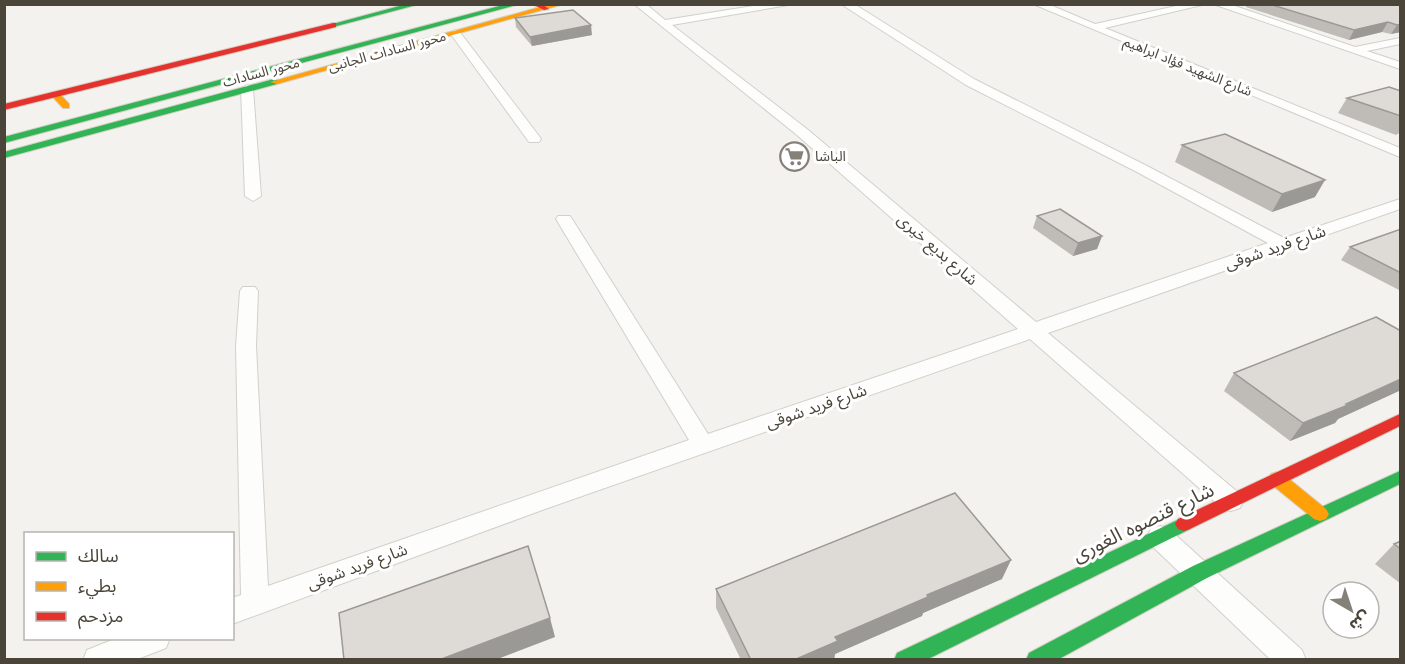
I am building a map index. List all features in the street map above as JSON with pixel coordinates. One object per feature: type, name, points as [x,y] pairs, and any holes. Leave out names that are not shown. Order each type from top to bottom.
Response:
[{"type":"street","points":[[4,107],[417,4]]},
{"type":"street","name":"محور السادات","points":[[15,119],[464,4]]},
{"type":"street","name":"محور السادات","points":[[4,140],[517,4]]},
{"type":"street","name":"محور السادات الجانبى","points":[[4,155],[454,33],[540,7],[561,4]]},
{"type":"street","name":"شارع بديع خيرى","points":[[639,4],[802,132],[1231,501]]},
{"type":"street","points":[[663,23],[789,4]]},
{"type":"street","points":[[846,4],[977,86],[1161,178],[1282,244]]},
{"type":"street","name":"شارع الشهيد فؤاد ابراهيم","points":[[1038,4],[1401,153]]},
{"type":"street","points":[[1094,27],[1201,4]]},
{"type":"street","points":[[1218,4],[1401,66]]},
{"type":"street","points":[[454,33],[534,139]]},
{"type":"street","points":[[1354,50],[1401,41]]},
{"type":"street","points":[[247,88],[253,196]]},
{"type":"street","points":[[56,94],[66,106]]},
{"type":"street","name":"شارع الشهيد فؤاد ابراهيم","points":[[1338,127],[1401,145]]},
{"type":"street","name":"شارع فريد شوقى","points":[[234,610],[703,444],[1401,204]]},
{"type":"street","points":[[564,219],[703,444]]},
{"type":"street","points":[[249,291],[246,346],[255,603]]},
{"type":"street","name":"شارع قنصوه الغورى","points":[[904,660],[1401,420]]},
{"type":"street","points":[[1036,660],[1200,572],[1401,477]]},
{"type":"street","points":[[1277,478],[1320,514]]},
{"type":"street","points":[[1160,537],[1292,660]]},
{"type":"street","points":[[97,660],[153,640]]},
{"type":"building","points":[[1269,4],[1401,4],[1401,24],[1388,22],[1354,30]]},
{"type":"building","points":[[573,10],[591,25],[530,37],[515,18]]},
{"type":"building","points":[[1389,87],[1401,91],[1401,116],[1347,98]]},
{"type":"building","points":[[1225,134],[1325,180],[1282,194],[1182,145]]},
{"type":"building","points":[[1060,209],[1102,236],[1078,243],[1037,216]]},
{"type":"building","points":[[1401,229],[1401,273],[1350,247]]},
{"type":"building","points":[[1376,317],[1401,331],[1401,379],[1346,404],[1348,405],[1303,423],[1234,373]]},
{"type":"building","points":[[955,493],[1011,560],[835,637],[838,641],[794,660],[751,660],[716,589]]},
{"type":"building","points":[[1401,541],[1401,549],[1394,544]]},
{"type":"building","points":[[528,546],[550,618],[439,660],[344,660],[339,613]]},
{"type":"traffic: fast","points":[[333,25],[417,4]]},
{"type":"traffic: fast","points":[[4,140],[517,4]]},
{"type":"traffic: fast","points":[[4,155],[274,82]]},
{"type":"traffic: fast","points":[[1036,660],[1200,572],[1400,477]]},
{"type":"traffic: fast","points":[[904,660],[1184,524]]},
{"type":"traffic: slow","points":[[274,82],[561,4]]},
{"type":"traffic: slow","points":[[55,94],[66,106]]},
{"type":"traffic: slow","points":[[1277,479],[1320,514]]},
{"type":"traffic: jam","points":[[535,4],[546,9]]},
{"type":"traffic: jam","points":[[4,107],[333,25]]},
{"type":"traffic: jam","points":[[1184,524],[1400,420]]},
{"type":"place","name":"الباشا","points":[[794,156]]}]
